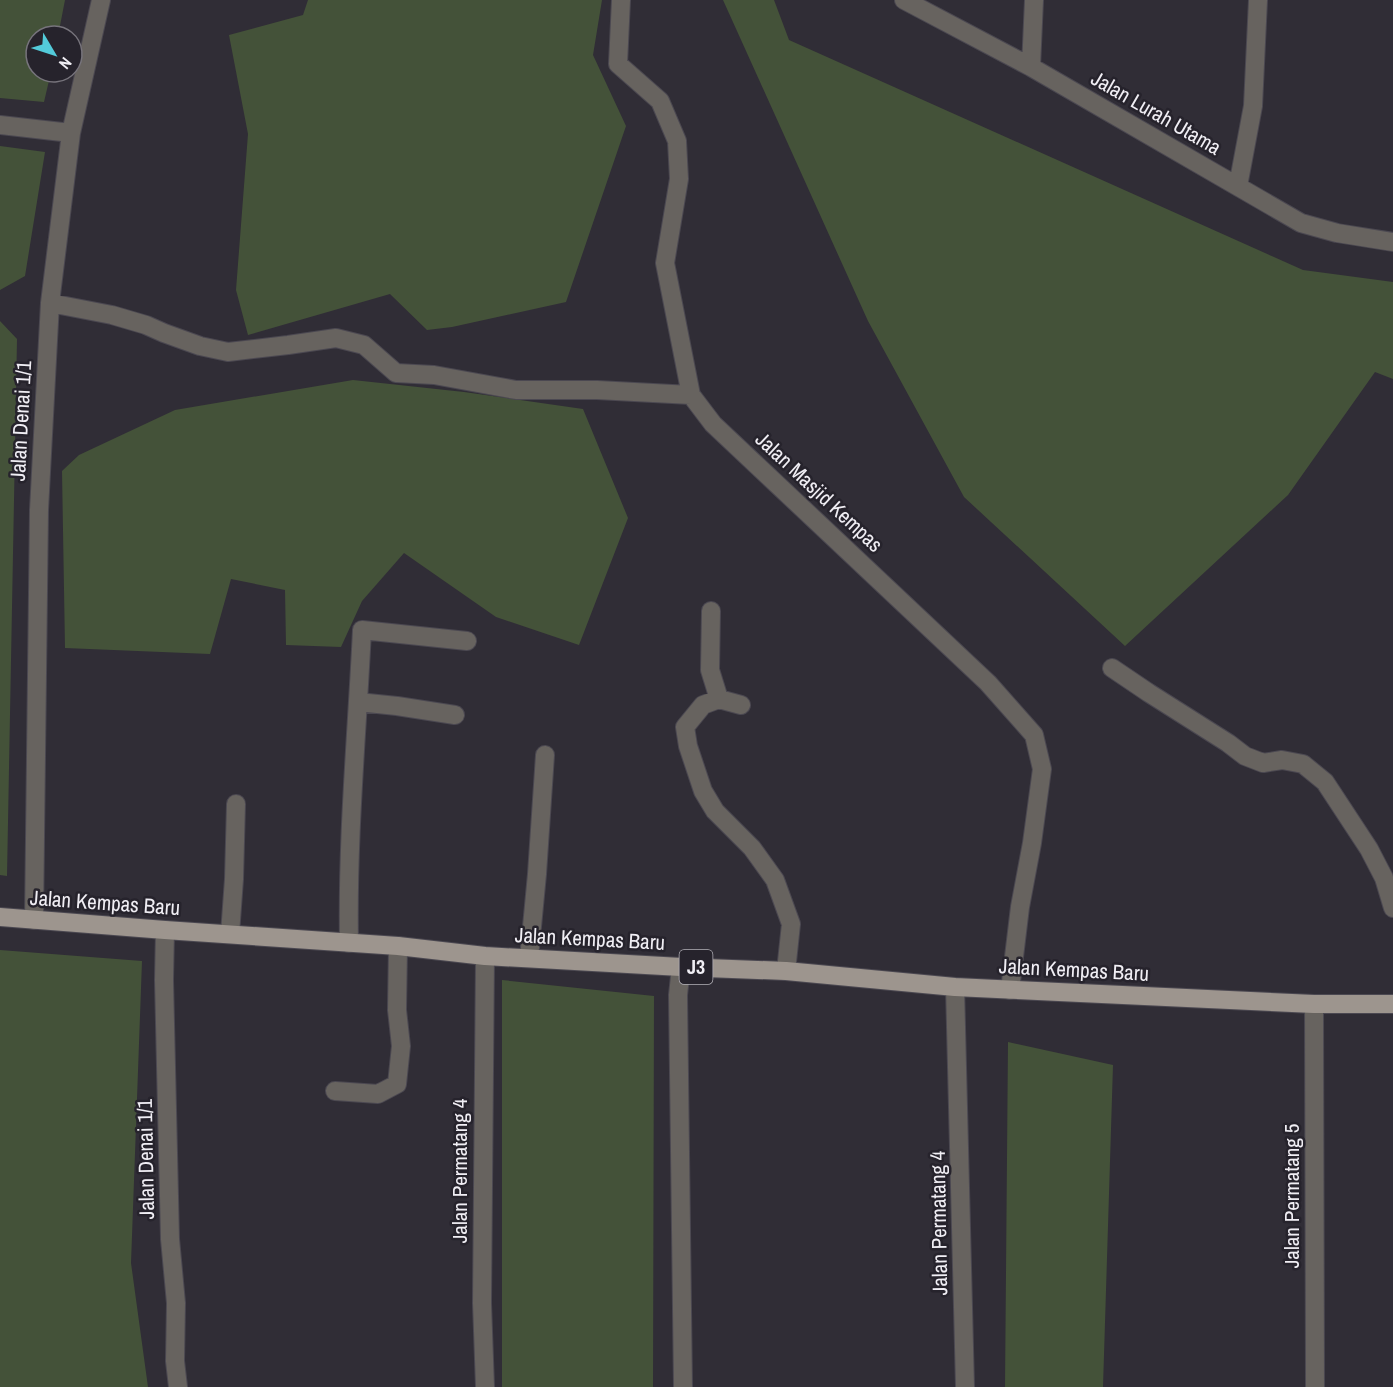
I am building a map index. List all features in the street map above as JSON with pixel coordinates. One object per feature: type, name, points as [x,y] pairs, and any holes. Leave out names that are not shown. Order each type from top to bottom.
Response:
[{"type":"main road","name":"Jalan Kempas Baru","points":[[0,917],[398,946],[485,956],[786,971],[955,987],[1314,1004],[1393,1004]]},
{"type":"street","name":"Jalan Denai 1/1","points":[[34,920],[39,510],[50,303],[71,133],[101,0]]},
{"type":"street","name":"Jalan Masjid Kempas","points":[[621,0],[618,64],[660,101],[676,141],[679,179],[665,263],[691,395],[713,424],[988,683],[1034,735],[1042,769],[1020,907],[1010,990]]},
{"type":"street","name":"Jalan Lurah Utama","points":[[904,0],[1031,67],[1301,223],[1337,233],[1393,242]]},
{"type":"street","points":[[1031,67],[1034,0]]},
{"type":"street","points":[[1238,186],[1253,106],[1258,0]]},
{"type":"street","points":[[0,125],[71,133]]},
{"type":"street","points":[[50,303],[112,315],[146,325],[200,346],[228,352],[336,338],[364,345],[396,373],[434,375],[516,390],[597,390],[691,395]]},
{"type":"street","points":[[711,611],[710,670],[719,699]]},
{"type":"street","points":[[349,943],[348,898],[362,630],[467,641]]},
{"type":"street","points":[[1112,668],[1245,756],[1263,763],[1282,760],[1303,764],[1325,782],[1369,849],[1383,878],[1393,908]]},
{"type":"street","points":[[741,705],[719,699],[703,705],[685,727],[688,746],[703,791],[715,811],[752,848],[775,880],[791,924],[786,971]]},
{"type":"street","points":[[358,702],[455,715]]},
{"type":"street","points":[[529,958],[544,755]]},
{"type":"street","points":[[230,934],[236,804]]},
{"type":"street","name":"Jalan Denai 1/1","points":[[165,930],[164,992],[170,1239],[176,1303],[177,1387]]},
{"type":"street","points":[[335,1091],[378,1094],[397,1084],[401,1046],[396,1010],[398,946]]},
{"type":"street","name":"Jalan Permatang 4","points":[[485,956],[482,1291],[485,1387]]},
{"type":"street","points":[[681,967],[678,994],[683,1387]]},
{"type":"street","name":"Jalan Permatang 4","points":[[955,987],[965,1387]]},
{"type":"street","name":"Jalan Permatang 5","points":[[1314,1004],[1316,1387]]},
{"type":"green space","points":[[0,0],[65,0],[60,24],[24,24],[24,84],[48,84],[44,102],[0,98]]},
{"type":"green space","points":[[308,0],[602,0],[593,55],[626,126],[566,302],[452,327],[427,330],[390,294],[248,335],[236,290],[248,134],[229,35],[303,15]]},
{"type":"green space","points":[[723,0],[774,0],[789,40],[1303,270],[1393,282],[1393,379],[1375,372],[1288,495],[1125,646],[964,497],[868,321]]},
{"type":"green space","points":[[0,146],[45,152],[25,276],[0,290]]},
{"type":"green space","points":[[0,321],[17,339],[7,876],[0,875]]},
{"type":"green space","points":[[353,380],[464,392],[583,409],[628,518],[579,645],[496,617],[404,553],[362,601],[341,647],[286,645],[285,590],[231,579],[210,654],[65,648],[62,471],[79,455],[175,410]]},
{"type":"green space","points":[[0,950],[142,961],[131,1263],[148,1387],[0,1387]]},
{"type":"green space","points":[[502,980],[654,996],[653,1387],[502,1387]]},
{"type":"green space","points":[[1008,1042],[1113,1065],[1103,1387],[1005,1387]]}]
